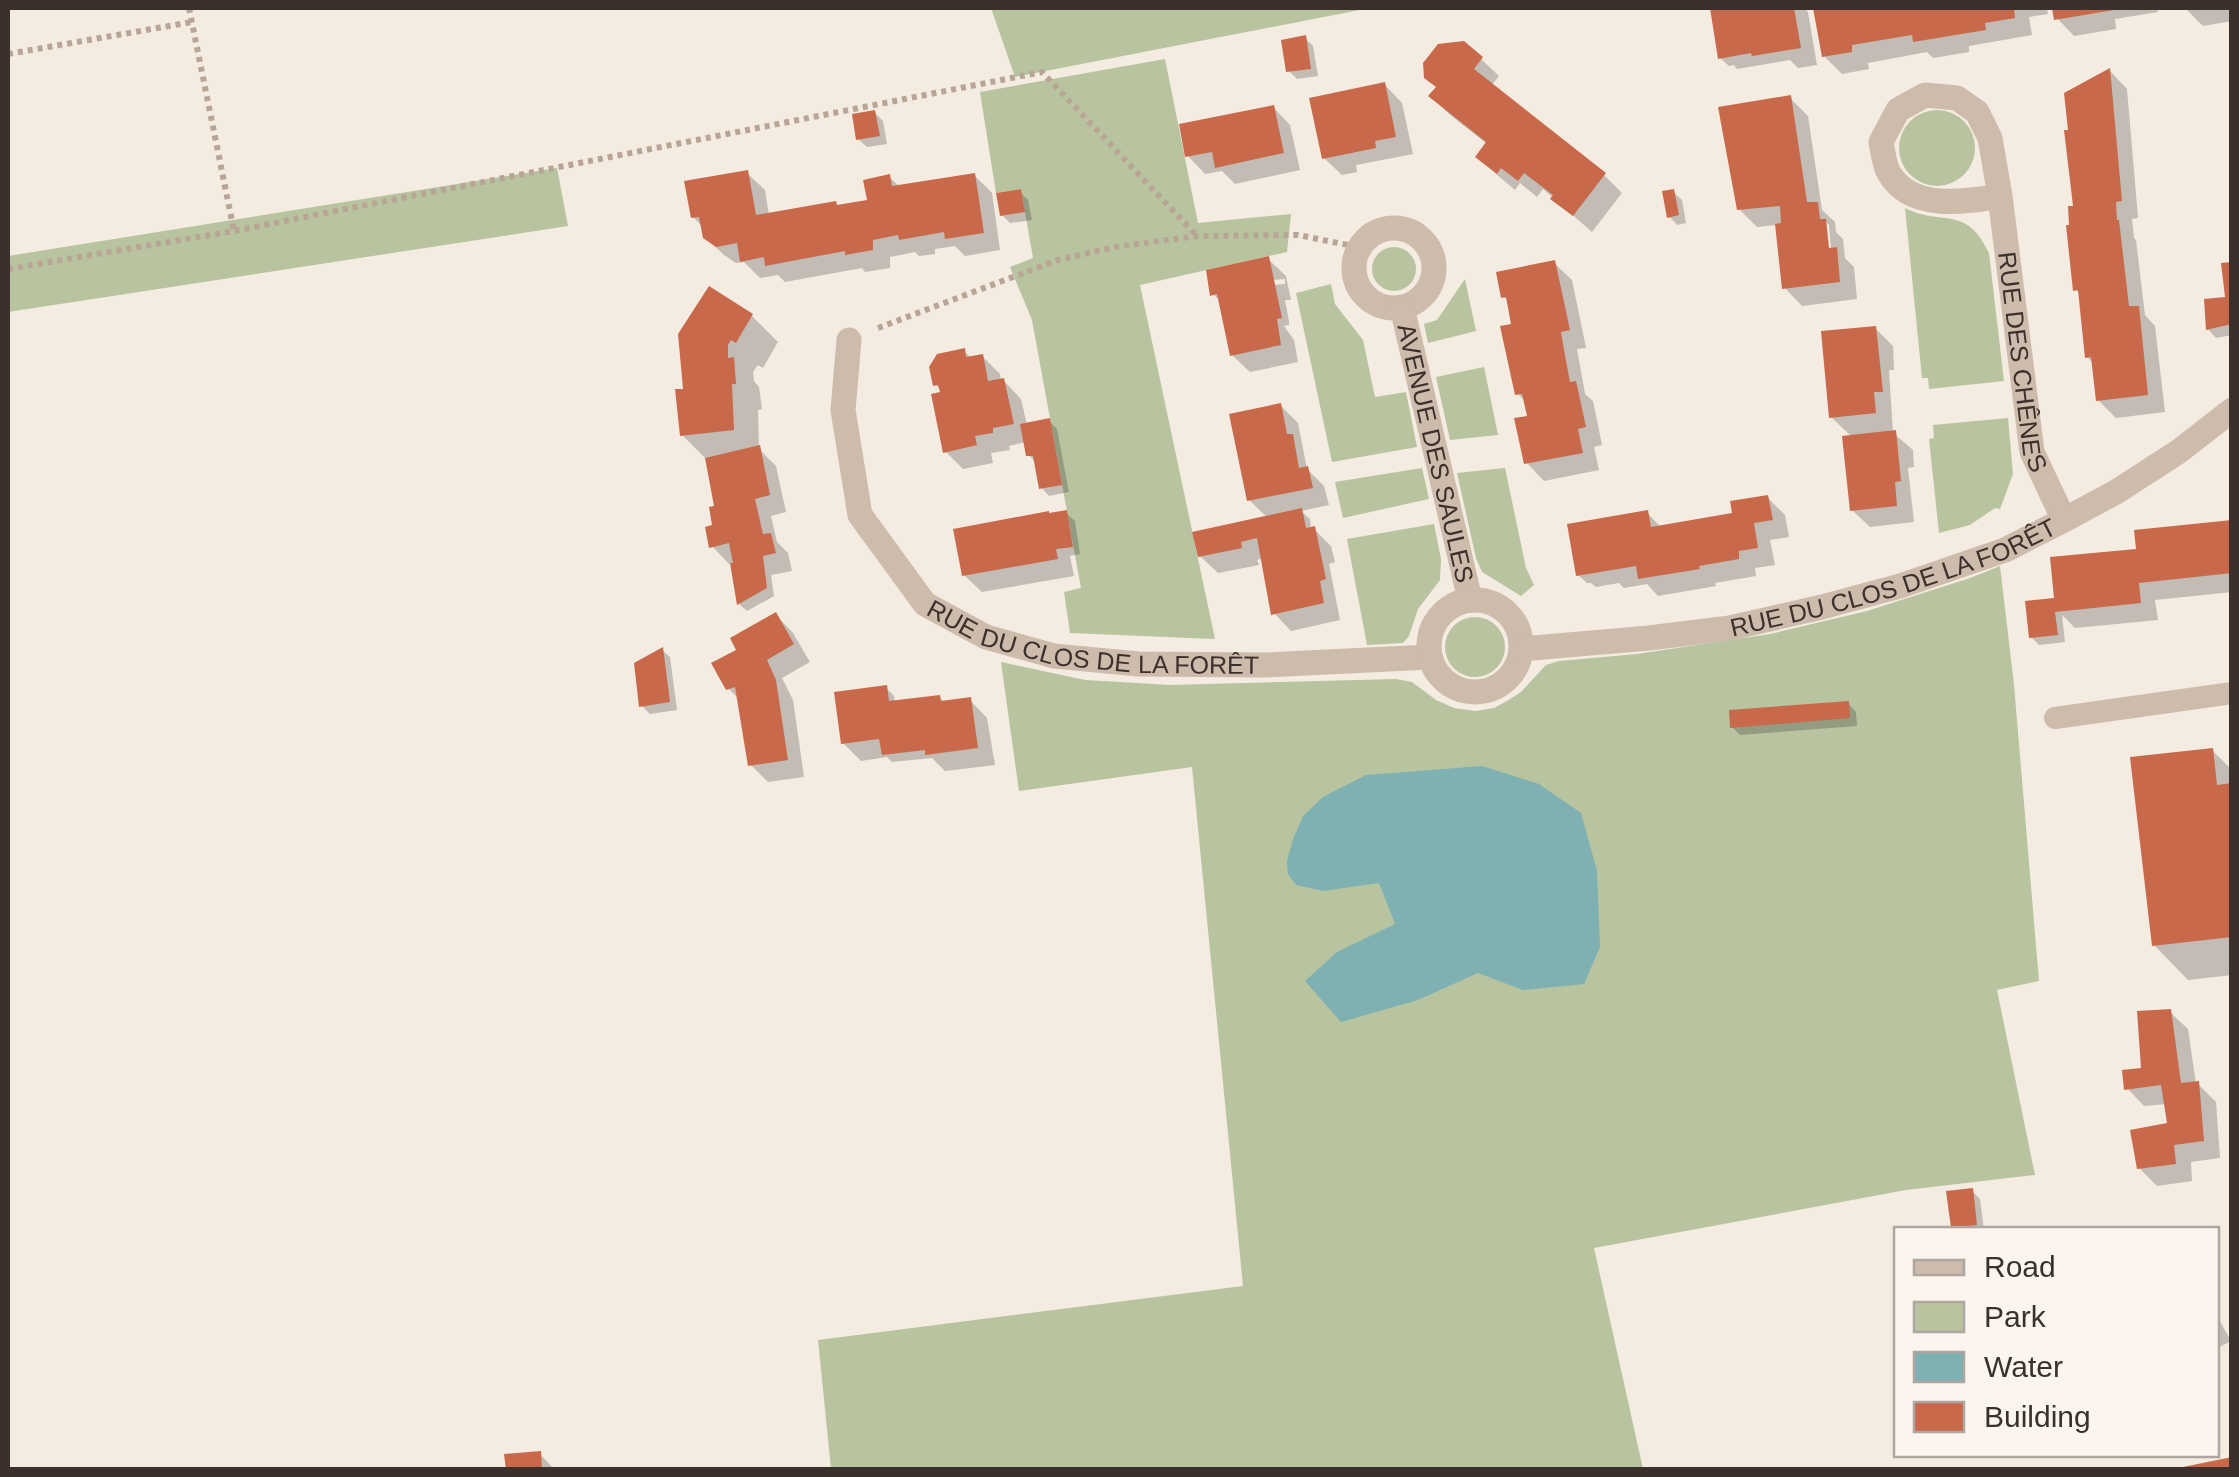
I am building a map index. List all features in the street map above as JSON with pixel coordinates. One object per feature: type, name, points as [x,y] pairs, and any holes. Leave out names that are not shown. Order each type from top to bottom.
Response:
[{"type":"street","name":"RUE DES CHÊNES","points":[[2000,196],[1959,202],[1916,197],[1902,186],[1888,172],[1881,142],[1898,110],[1925,95],[1957,98],[1977,112],[1990,138],[2000,196],[2032,452],[2064,520]]},
{"type":"street","name":"AVENUE DES SAULES","points":[[1391,227],[1404,228],[1426,244],[1432,256],[1432,282],[1424,294],[1402,307],[1376,304],[1365,296],[1353,274],[1358,248],[1366,237],[1391,227]]},
{"type":"street","name":"AVENUE DES SAULES","points":[[1402,307],[1470,600]]},
{"type":"street","name":"RUE DU CLOS DE LA FORÊT","points":[[849,340],[844,410],[860,515],[924,604],[986,637],[1054,656],[1138,664],[1249,665],[1430,657]]},
{"type":"street","name":"RUE DU CLOS DE LA FORÊT","points":[[1522,649],[1730,628],[1900,586],[2006,550],[2064,520],[2178,452],[2232,410]]},
{"type":"street","points":[[1470,600],[1486,601],[1513,618],[1522,649],[1518,663],[1500,685],[1472,692],[1446,681],[1436,670],[1429,641],[1442,613],[1470,600]]},
{"type":"lane","points":[[2055,718],[2232,693]]},
{"type":"path","points":[[189,8],[234,231]]},
{"type":"path","points":[[8,54],[192,22]]},
{"type":"path","points":[[8,270],[234,231],[1042,72],[1198,236]]},
{"type":"path","points":[[849,340],[1058,260],[1115,247],[1198,236],[1298,234],[1358,248]]},
{"type":"green space","points":[[991,8],[1370,8],[1015,77]]},
{"type":"green space","points":[[1165,59],[1198,223],[1291,214],[1287,252],[1140,285],[1215,639],[1070,633],[1064,592],[1081,588],[1032,320],[1010,267],[1033,258],[1021,189],[996,193],[980,92]]},
{"type":"green space","points":[[1937,110],[1964,121],[1975,148],[1964,175],[1937,186],[1910,175],[1899,148],[1910,121]]},
{"type":"green space","points":[[557,168],[568,226],[8,312],[8,256]]},
{"type":"green space","points":[[1905,208],[1962,222],[1972,228],[1989,253],[2004,381],[1929,389],[1928,378],[1922,378]]},
{"type":"green space","points":[[1394,247],[1409,254],[1416,269],[1409,284],[1394,291],[1379,284],[1372,269],[1379,254]]},
{"type":"green space","points":[[1465,279],[1476,331],[1428,343],[1424,324],[1437,320]]},
{"type":"green space","points":[[1331,284],[1335,304],[1363,340],[1375,397],[1406,392],[1417,447],[1332,462],[1296,293]]},
{"type":"green space","points":[[1484,367],[1498,435],[1450,440],[1436,377]]},
{"type":"green space","points":[[2008,418],[2013,474],[2000,509],[1995,508],[1970,525],[1939,533],[1929,439],[1934,438],[1933,425]]},
{"type":"green space","points":[[1422,468],[1429,499],[1343,518],[1335,482]]},
{"type":"green space","points":[[1505,468],[1526,568],[1534,585],[1521,596],[1482,572],[1457,473]]},
{"type":"green space","points":[[1434,524],[1441,559],[1440,580],[1418,609],[1409,636],[1403,643],[1367,645],[1347,539]]},
{"type":"green space","points":[[2000,566],[2039,981],[1997,990],[2035,1175],[1906,1190],[1594,1248],[1643,1469],[831,1469],[818,1340],[1243,1286],[1192,767],[1019,791],[1001,662],[1085,680],[1171,685],[1396,679],[1412,682],[1454,708],[1476,711],[1507,701],[1546,665],[1559,661],[1770,634],[1867,611]]},
{"type":"green space","points":[[1475,617],[1496,626],[1505,647],[1496,668],[1475,677],[1454,668],[1445,647],[1454,626]]},
{"type":"water","points":[[1482,766],[1539,784],[1581,813],[1597,871],[1600,947],[1584,984],[1523,990],[1478,973],[1418,1000],[1341,1022],[1305,981],[1337,952],[1395,924],[1379,883],[1323,891],[1296,885],[1288,874],[1287,861],[1303,816],[1323,797],[1366,775]]},
{"type":"building","points":[[1710,8],[1794,8],[1801,48],[1718,59]]},
{"type":"building","points":[[1813,8],[2014,8],[2015,18],[1985,23],[1986,30],[1913,42],[1912,35],[1852,45],[1852,52],[1822,57]]},
{"type":"building","points":[[2052,8],[2114,8],[2114,10],[2054,20]]},
{"type":"building","points":[[1306,35],[1311,69],[1286,72],[1281,40]]},
{"type":"building","points":[[1464,41],[1483,57],[1474,69],[1606,173],[1573,216],[1524,173],[1518,181],[1501,168],[1497,174],[1475,157],[1486,142],[1428,96],[1436,87],[1424,78],[1423,63],[1438,44]]},
{"type":"building","points":[[2110,68],[2122,201],[2116,202],[2117,220],[2129,306],[2139,306],[2148,395],[2096,401],[2091,357],[2085,358],[2078,290],[2073,291],[2066,225],[2068,206],[2073,206],[2064,93]]},
{"type":"building","points":[[1385,82],[1396,137],[1375,141],[1376,148],[1322,159],[1309,98]]},
{"type":"building","points":[[1791,95],[1807,202],[1818,202],[1820,219],[1826,219],[1829,248],[1837,247],[1840,282],[1782,289],[1775,224],[1781,223],[1780,206],[1737,210],[1718,107]]},
{"type":"building","points":[[1274,105],[1284,153],[1215,168],[1212,152],[1185,157],[1179,124]]},
{"type":"building","points":[[875,110],[880,136],[856,140],[852,114]]},
{"type":"building","points":[[748,170],[756,215],[836,201],[837,205],[867,200],[863,180],[890,174],[892,186],[975,173],[984,233],[945,239],[944,232],[899,240],[898,235],[873,240],[873,250],[845,255],[845,251],[765,266],[764,257],[740,262],[737,243],[716,247],[703,238],[699,217],[691,218],[684,181]]},
{"type":"building","points":[[1021,189],[1025,212],[1000,216],[996,193]]},
{"type":"building","points":[[1674,189],[1679,215],[1667,218],[1662,191]]},
{"type":"building","points":[[1269,256],[1282,318],[1277,319],[1281,345],[1230,356],[1217,294],[1210,296],[1206,270]]},
{"type":"building","points":[[1555,260],[1570,330],[1561,332],[1564,350],[1570,382],[1576,381],[1586,427],[1578,429],[1583,453],[1524,464],[1514,418],[1527,416],[1522,394],[1515,395],[1500,326],[1511,324],[1496,272]]},
{"type":"building","points":[[2232,262],[2232,324],[2206,330],[2204,299],[2225,297],[2221,263]]},
{"type":"building","points":[[709,286],[753,314],[736,343],[731,340],[728,345],[728,358],[734,357],[736,384],[732,384],[734,430],[680,436],[675,389],[683,389],[678,334]]},
{"type":"building","points":[[1876,326],[1883,392],[1874,392],[1876,413],[1829,418],[1821,331]]},
{"type":"building","points":[[965,348],[966,357],[983,354],[988,381],[1004,378],[1014,424],[975,436],[977,445],[943,453],[931,394],[940,392],[938,385],[933,386],[929,367],[937,354]]},
{"type":"building","points":[[1281,403],[1287,434],[1293,434],[1299,468],[1308,466],[1313,488],[1247,501],[1229,414]]},
{"type":"building","points":[[1050,418],[1062,485],[1039,489],[1033,456],[1026,456],[1020,424]]},
{"type":"building","points":[[1896,430],[1901,481],[1895,482],[1897,506],[1850,511],[1842,436]]},
{"type":"building","points":[[760,445],[770,495],[755,499],[763,534],[771,533],[776,553],[763,556],[767,588],[737,605],[729,543],[709,548],[705,527],[712,525],[709,507],[714,506],[705,458]]},
{"type":"building","points":[[1768,495],[1773,520],[1754,523],[1758,548],[1739,551],[1739,559],[1638,579],[1636,566],[1576,576],[1567,524],[1648,510],[1651,527],[1732,513],[1730,501]]},
{"type":"building","points":[[1302,508],[1306,528],[1315,526],[1326,579],[1320,581],[1324,603],[1271,615],[1257,538],[1241,542],[1242,548],[1198,557],[1192,532]]},
{"type":"building","points":[[1067,510],[1073,547],[1056,549],[1058,559],[962,576],[953,529]]},
{"type":"building","points":[[2232,520],[2232,573],[2139,583],[2141,603],[2055,612],[2058,635],[2029,638],[2025,601],[2054,598],[2050,557],[2136,549],[2134,530]]},
{"type":"building","points":[[776,612],[794,644],[767,660],[776,680],[788,760],[748,766],[735,687],[726,690],[711,663],[736,650],[730,638]]},
{"type":"building","points":[[663,647],[670,702],[639,707],[634,663]]},
{"type":"building","points":[[887,685],[889,701],[940,695],[941,701],[971,697],[978,748],[925,755],[925,750],[882,755],[879,739],[841,744],[834,692]]},
{"type":"building","points":[[1849,701],[1850,718],[1730,728],[1729,710]]},
{"type":"building","points":[[2213,748],[2217,785],[2232,783],[2232,937],[2152,946],[2130,757]]},
{"type":"building","points":[[2171,1009],[2181,1083],[2199,1081],[2204,1141],[2174,1145],[2176,1164],[2137,1169],[2130,1130],[2167,1123],[2161,1085],[2124,1090],[2122,1070],[2141,1068],[2137,1011]]},
{"type":"building","points":[[1973,1188],[1977,1225],[1951,1227],[1946,1191]]},
{"type":"building","points":[[541,1451],[542,1470],[506,1470],[504,1454]]},
{"type":"building","points":[[2232,1457],[2232,1470],[2178,1470],[2178,1468]]}]
